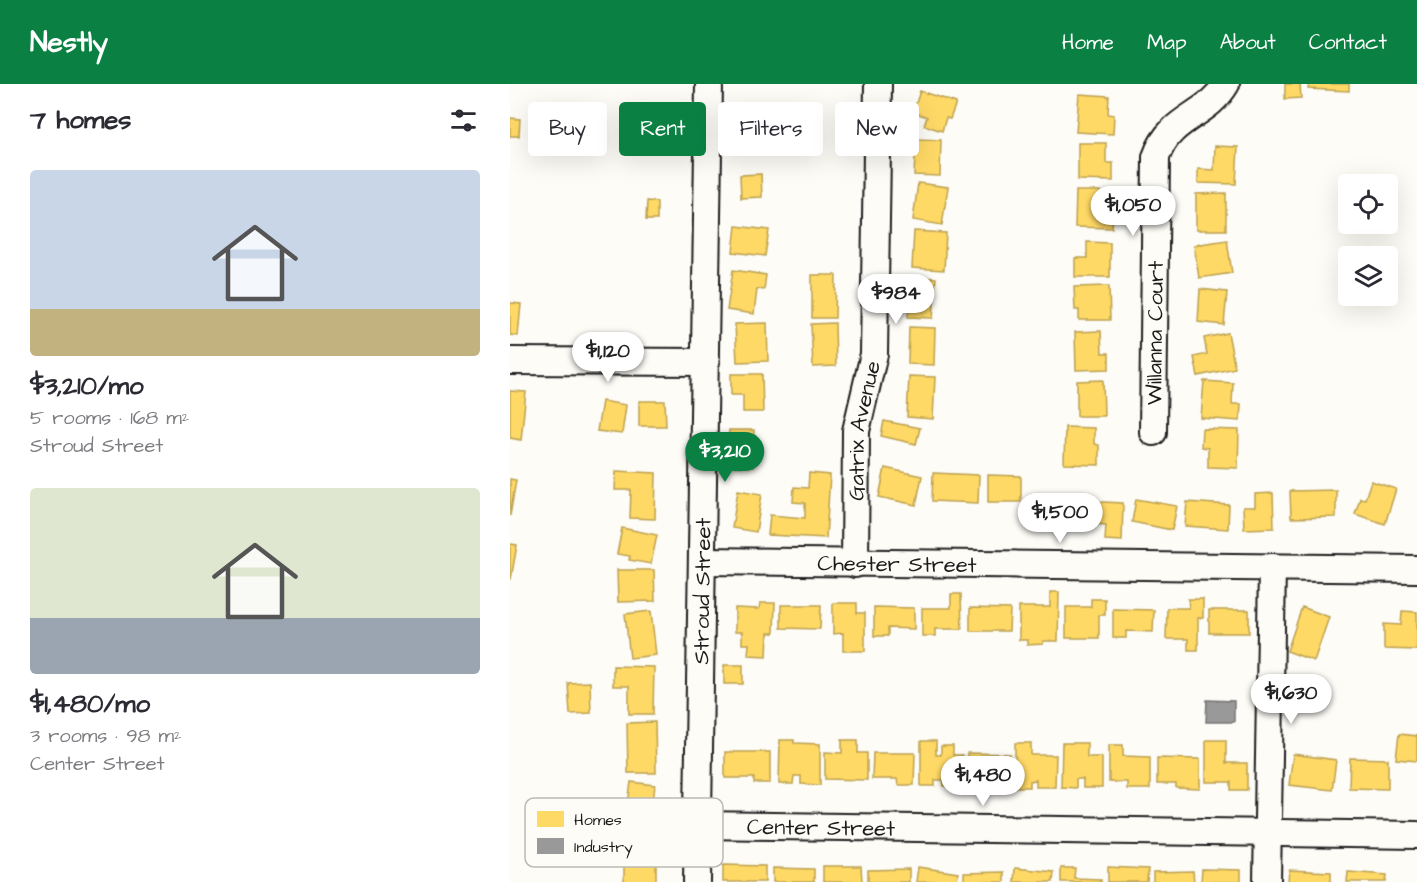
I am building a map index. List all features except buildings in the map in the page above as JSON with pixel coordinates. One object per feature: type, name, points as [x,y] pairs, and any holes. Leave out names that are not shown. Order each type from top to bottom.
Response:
[{"type":"street","name":"Stroud Street","points":[[698,798],[709,84]]},
{"type":"street","name":"Gatrix Avenue","points":[[855,564],[856,431],[874,354],[878,84]]},
{"type":"street","name":"Willanna Court","points":[[1153,432],[1156,157],[1166,136],[1176,126],[1212,102],[1226,84]]},
{"type":"street","points":[[510,361],[706,362]]},
{"type":"street","name":"Chester Street","points":[[702,561],[1417,569]]},
{"type":"street","points":[[1267,882],[1272,567]]},
{"type":"street","name":"Center Street","points":[[723,825],[1417,835]]},
{"type":"street","name":"Stroud Street","points":[[697,867],[697,882]]}]
